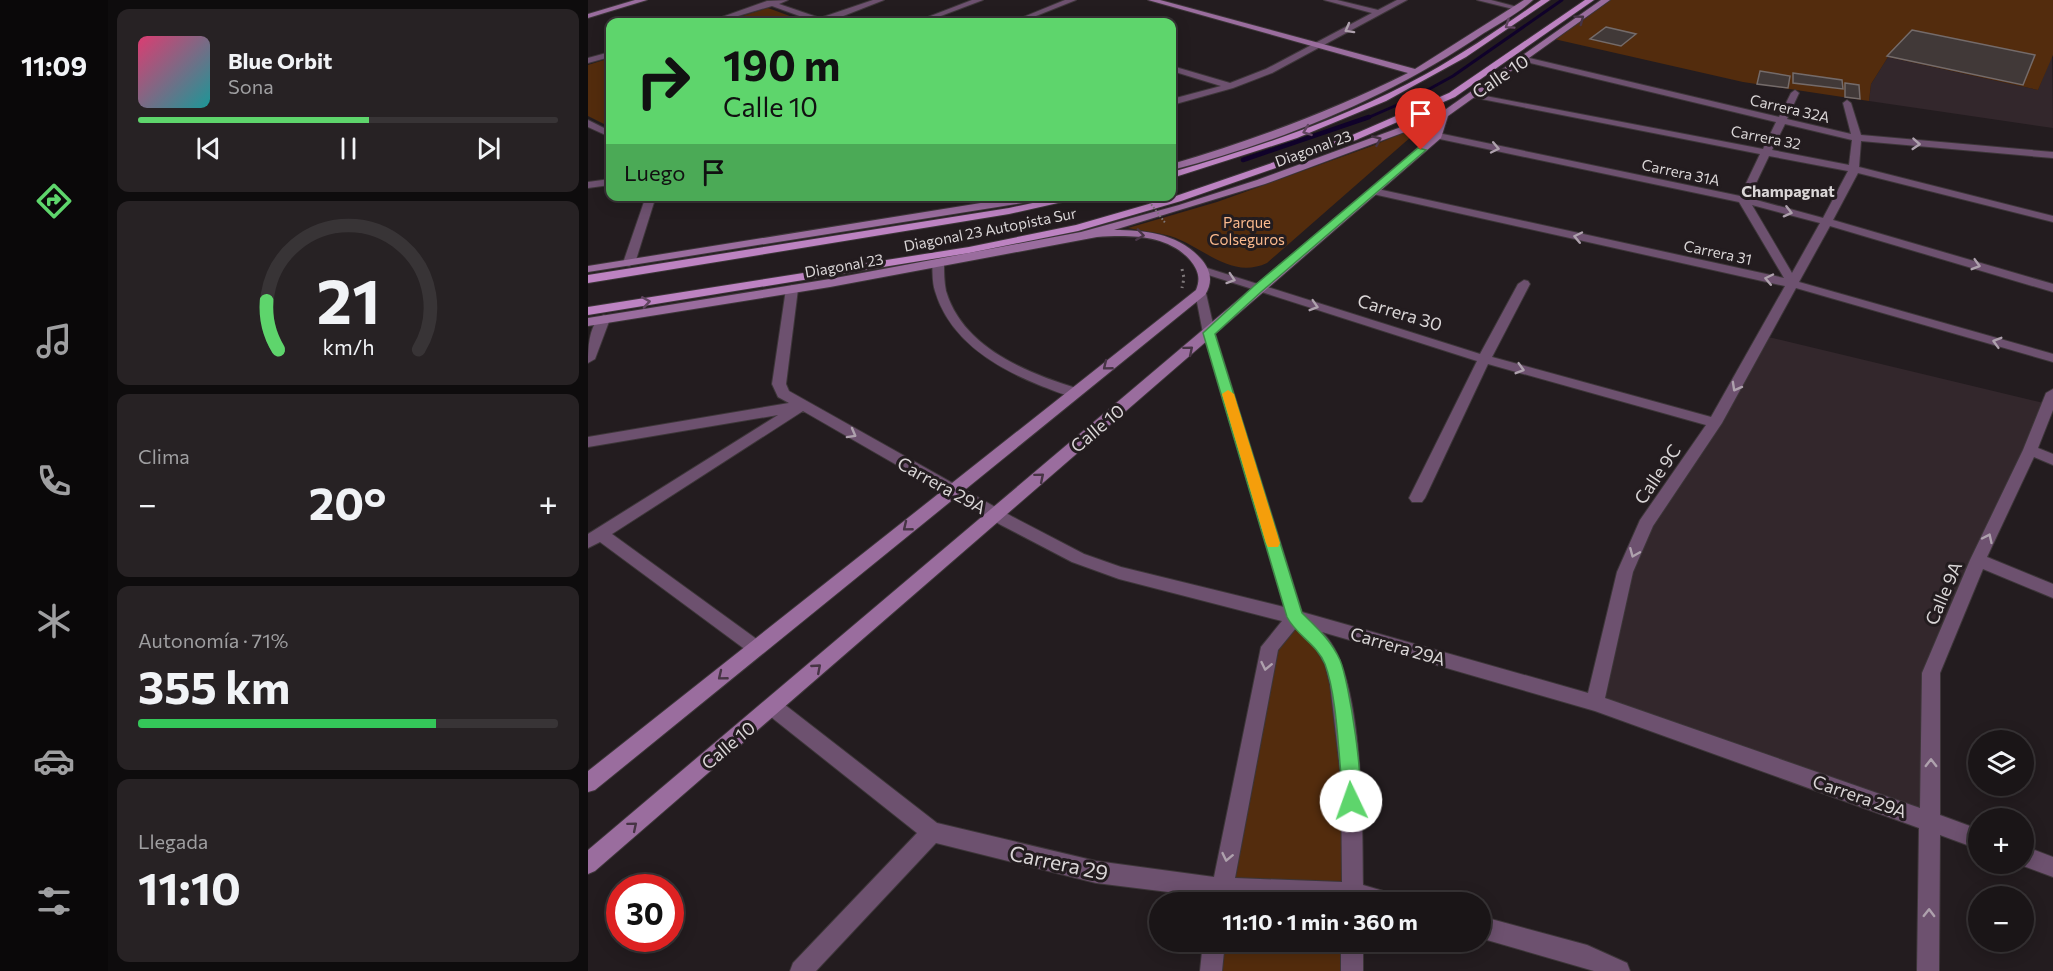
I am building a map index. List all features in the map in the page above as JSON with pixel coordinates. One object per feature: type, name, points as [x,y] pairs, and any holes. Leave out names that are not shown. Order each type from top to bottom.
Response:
[{"type":"main road","name":"Calle 10","points":[[1176,174],[1238,155],[1330,122],[1410,86],[1472,49],[1546,0]]},
{"type":"main road","name":"Calle 10","points":[[1511,56],[1590,0]]},
{"type":"main road","points":[[1555,26],[1562,33]]},
{"type":"main road","points":[[1543,34],[1562,33]]},
{"type":"main road","name":"Diagonal 23 Autopista Sur","points":[[588,311],[969,250],[1078,228],[1245,182],[1452,95],[1511,56]]},
{"type":"main road","name":"Diagonal 23 Autopista Sur","points":[[588,279],[1058,201]]},
{"type":"main road","points":[[804,277],[830,283],[854,269]]},
{"type":"street","points":[[588,6],[610,0]]},
{"type":"street","points":[[588,16],[643,0]]},
{"type":"street","points":[[761,0],[810,18]]},
{"type":"street","points":[[725,18],[784,0]]},
{"type":"street","points":[[832,18],[880,0]]},
{"type":"street","points":[[930,18],[979,0]]},
{"type":"street","points":[[1026,18],[1071,0]]},
{"type":"street","points":[[1152,0],[1416,72]]},
{"type":"street","points":[[1328,0],[1380,13]]},
{"type":"street","points":[[1176,101],[1230,86],[1269,71],[1403,0]]},
{"type":"street","points":[[1481,0],[1517,8],[1529,0]]},
{"type":"street","name":"Calle 10","points":[[1445,114],[1606,0]]},
{"type":"street","name":"Diagonal 23","points":[[1176,166],[1325,114],[1416,72],[1517,8]]},
{"type":"street","points":[[588,62],[606,55]]},
{"type":"street","name":"Carrera 32A","points":[[1525,59],[1857,138],[2053,154]]},
{"type":"street","points":[[1176,69],[1230,86]]},
{"type":"street","points":[[1793,284],[1743,201],[1779,121],[1795,93]]},
{"type":"street","name":"Carrera 32","points":[[1470,96],[1855,169],[2053,219]]},
{"type":"street","name":"Calle 9C","points":[[1595,703],[1626,572],[1646,524],[1715,423],[1828,222],[1855,169],[1857,138],[1847,103]]},
{"type":"street","points":[[1438,136],[1440,122],[1445,114]]},
{"type":"street","name":"Diagonal 23","points":[[588,322],[830,283],[1082,235],[1183,207],[1245,182],[1368,144],[1406,127],[1445,114]]},
{"type":"street","points":[[588,123],[606,132]]},
{"type":"street","name":"Calle 10","points":[[588,864],[1438,136]]},
{"type":"street","name":"Carrera 31A","points":[[1438,136],[1743,201],[1828,222],[2053,288]]},
{"type":"street","points":[[588,185],[606,183]]},
{"type":"street","name":"Carrera 31","points":[[1373,191],[1793,284],[2053,358]]},
{"type":"street","points":[[629,263],[649,201]]},
{"type":"street","name":"Diagonal 23","points":[[588,269],[1017,201]]},
{"type":"street","name":"Carrera 30","points":[[1082,235],[1133,233],[1164,240],[1189,253],[1203,270],[1484,358],[1715,423]]},
{"type":"street","points":[[938,263],[940,292],[950,315],[967,336],[992,357],[1023,374],[1074,392]]},
{"type":"street","points":[[1203,270],[1205,277],[1201,292],[1209,333],[1295,617],[1321,642],[1333,662],[1339,684],[1351,778],[1353,892]]},
{"type":"street","points":[[1417,498],[1484,358],[1524,284]]},
{"type":"street","name":"Carrera 29A","points":[[792,289],[779,384],[783,394],[996,515],[1078,558],[1119,573],[1295,617],[1595,703],[1968,835]]},
{"type":"street","points":[[588,783],[1201,292]]},
{"type":"street","points":[[588,359],[604,319]]},
{"type":"street","name":"Calle 9A","points":[[1928,971],[1931,822],[1930,673],[1978,560],[2030,450],[2053,393]]},
{"type":"street","points":[[588,442],[801,406]]},
{"type":"street","points":[[756,648],[594,538],[801,406]]},
{"type":"street","points":[[2030,450],[2053,460]]},
{"type":"street","points":[[1978,560],[2053,591]]},
{"type":"street","points":[[1221,892],[1270,648],[1295,617]]},
{"type":"street","name":"Carrera 29","points":[[773,707],[933,832],[1096,872],[1204,892]]},
{"type":"street","points":[[801,971],[933,832]]},
{"type":"street","points":[[2034,860],[2053,867]]},
{"type":"street","points":[[1491,930],[1587,956],[1619,971]]},
{"type":"street","points":[[1211,971],[1213,952]]},
{"type":"street","points":[[1352,952],[1352,971]]},
{"type":"path","points":[[1149,201],[1166,224]]},
{"type":"path","points":[[1180,265],[1184,278],[1180,292]]},
{"type":"shaded area","points":[[2052,55],[2053,128],[1869,101],[1871,84],[1888,57],[2038,90]]},
{"type":"shaded area","points":[[1764,336],[2048,404],[1931,673],[1931,822],[1595,703],[1625,572]]},
{"type":"green space","points":[[1606,0],[2053,0],[2053,55],[2038,90],[1888,57],[1871,84],[1869,101],[1743,82],[1554,39]]},
{"type":"green space","points":[[768,8],[795,18],[736,18]]},
{"type":"green space","points":[[606,59],[606,125],[588,116],[588,65]]},
{"type":"green space","name":"Parque Colseguros","points":[[1417,127],[1420,129],[1267,263],[1254,267],[1229,265],[1170,236],[1128,228],[1217,202],[1372,146]]},
{"type":"green space","points":[[1295,617],[1321,642],[1351,778],[1353,892],[1221,892],[1270,647]]},
{"type":"green space","points":[[1213,952],[1352,952],[1352,971],[1211,971]]},
{"type":"building","points":[[1606,27],[1636,34],[1621,46],[1590,39]]},
{"type":"building","points":[[1912,30],[2035,55],[2023,85],[1887,56]]},
{"type":"building","points":[[1760,71],[1790,76],[1788,88],[1757,84]]},
{"type":"building","points":[[1793,73],[1842,80],[1843,89],[1793,83]]},
{"type":"building","points":[[1845,83],[1859,85],[1860,99],[1845,97]]},
{"type":"waterway","points":[[1365,119],[1413,98],[1453,76],[1562,0]]},
{"type":"waterway","points":[[1243,160],[1369,117]]},
{"type":"slow traffic","points":[[1228,394],[1273,543]]},
{"type":"district","name":"Champagnat","points":[[1788,190]]},
{"type":"route","points":[[1351,801],[1351,778],[1339,684],[1333,662],[1321,642],[1295,617],[1209,333],[1258,288],[1421,150]]}]
